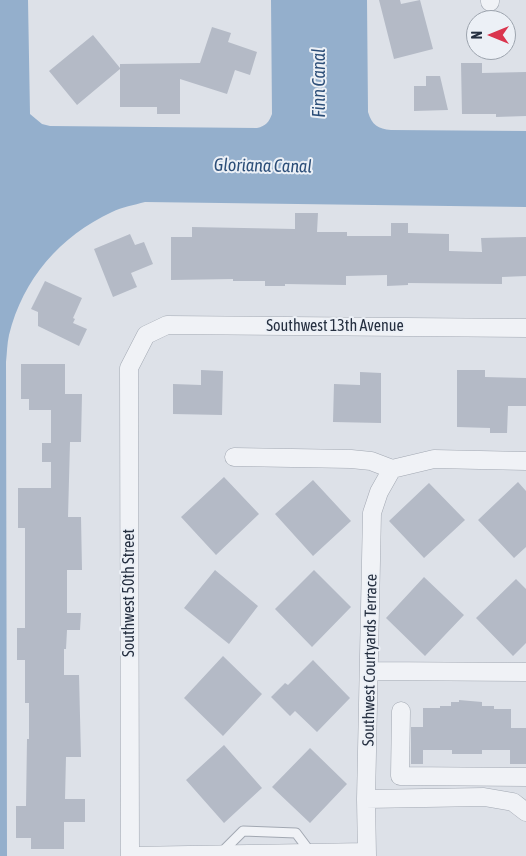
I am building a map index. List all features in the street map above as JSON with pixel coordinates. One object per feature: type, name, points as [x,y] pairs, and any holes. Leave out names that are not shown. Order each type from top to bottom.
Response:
[{"type":"street","name":"Southwest 13th Avenue","points":[[146,335],[167,325],[526,328]]},
{"type":"street","name":"Southwest 50th Street","points":[[130,856],[129,368],[146,335]]},
{"type":"street","points":[[234,458],[351,459],[371,461],[392,469],[434,459],[526,460]]},
{"type":"street","name":"Southwest Courtyards Terrace","points":[[367,854],[366,799],[372,514],[379,492],[392,469]]},
{"type":"street","points":[[369,671],[526,672]]},
{"type":"street","points":[[401,711],[400,776],[526,777]]},
{"type":"street","points":[[366,799],[484,797],[513,802],[526,812]]},
{"type":"street","points":[[130,856],[367,854]]},
{"type":"water","points":[[0,0],[28,0],[30,114],[42,124],[50,126],[257,128],[263,126],[272,114],[271,0],[367,0],[368,112],[376,126],[391,130],[526,131],[526,207],[145,202],[112,212],[76,233],[46,262],[34,278],[15,315],[7,345],[6,362],[7,856],[0,856]]},
{"type":"building","points":[[379,0],[400,0],[401,4],[420,0],[433,49],[394,59]]},
{"type":"building","points":[[212,27],[231,33],[228,42],[257,52],[250,75],[235,70],[227,94],[180,79],[180,114],[157,114],[157,107],[120,107],[120,69],[77,105],[49,71],[93,35],[120,68],[120,64],[200,63]]},
{"type":"building","points":[[461,63],[482,63],[482,73],[526,72],[526,116],[496,117],[496,114],[462,114]]},
{"type":"building","points":[[426,76],[440,76],[448,110],[414,111],[414,86],[426,86]]},
{"type":"building","points":[[295,213],[318,213],[317,232],[347,232],[347,236],[391,236],[391,223],[408,223],[408,233],[449,234],[449,251],[482,252],[481,238],[526,237],[526,276],[502,277],[502,284],[408,283],[408,285],[387,286],[387,275],[346,276],[346,285],[285,284],[285,286],[265,286],[265,281],[233,281],[233,279],[171,280],[171,237],[192,237],[192,227],[295,229]]},
{"type":"building","points":[[130,234],[135,245],[144,242],[153,264],[131,273],[137,287],[113,297],[94,249]]},
{"type":"building","points":[[45,281],[82,298],[73,318],[75,319],[73,323],[87,329],[79,346],[38,326],[38,312],[31,309]]},
{"type":"building","points":[[21,364],[65,364],[65,394],[82,394],[81,442],[70,442],[68,517],[81,517],[82,570],[67,570],[67,613],[81,613],[80,630],[67,630],[66,649],[64,649],[64,675],[79,675],[81,757],[66,757],[65,799],[85,799],[85,822],[64,822],[64,849],[31,849],[31,838],[16,838],[16,806],[26,806],[27,739],[29,739],[29,703],[25,703],[25,660],[17,660],[17,628],[25,628],[25,528],[18,528],[18,488],[51,488],[51,462],[42,462],[42,443],[51,443],[51,410],[29,410],[29,399],[21,399]]},
{"type":"building","points":[[201,370],[223,371],[222,415],[173,414],[173,384],[201,385]]},
{"type":"building","points":[[457,370],[485,370],[485,377],[526,378],[526,406],[508,406],[507,433],[490,433],[490,428],[457,427]]},
{"type":"building","points":[[360,372],[381,373],[381,423],[333,422],[334,384],[360,385]]},
{"type":"building","points":[[224,477],[259,514],[216,555],[181,517]]},
{"type":"building","points":[[313,480],[351,521],[313,556],[275,514]]},
{"type":"building","points":[[518,482],[526,491],[526,547],[514,558],[478,520]]},
{"type":"building","points":[[429,483],[465,520],[424,558],[389,521]]},
{"type":"building","points":[[215,570],[258,606],[229,644],[184,608]]},
{"type":"building","points":[[314,570],[351,607],[312,647],[275,609]]},
{"type":"building","points":[[424,577],[464,615],[425,656],[386,618]]},
{"type":"building","points":[[516,579],[526,589],[526,643],[513,656],[476,618]]},
{"type":"building","points":[[223,656],[262,694],[223,736],[184,698]]},
{"type":"building","points":[[313,660],[350,698],[317,732],[295,711],[290,716],[271,697],[285,683],[288,685]]},
{"type":"building","points":[[459,700],[482,702],[482,706],[494,706],[494,709],[511,709],[511,728],[526,728],[526,764],[510,764],[510,750],[482,750],[482,754],[452,754],[452,750],[423,750],[423,764],[411,764],[411,727],[423,727],[423,708],[451,706],[451,702],[459,702]]},
{"type":"building","points":[[224,745],[262,788],[224,823],[186,780]]},
{"type":"building","points":[[310,748],[347,784],[310,823],[272,787]]},
{"type":"water label","name":"Finn Canal","points":[[319,83]]},
{"type":"water label","name":"Gloriana Canal","points":[[263,166]]}]
